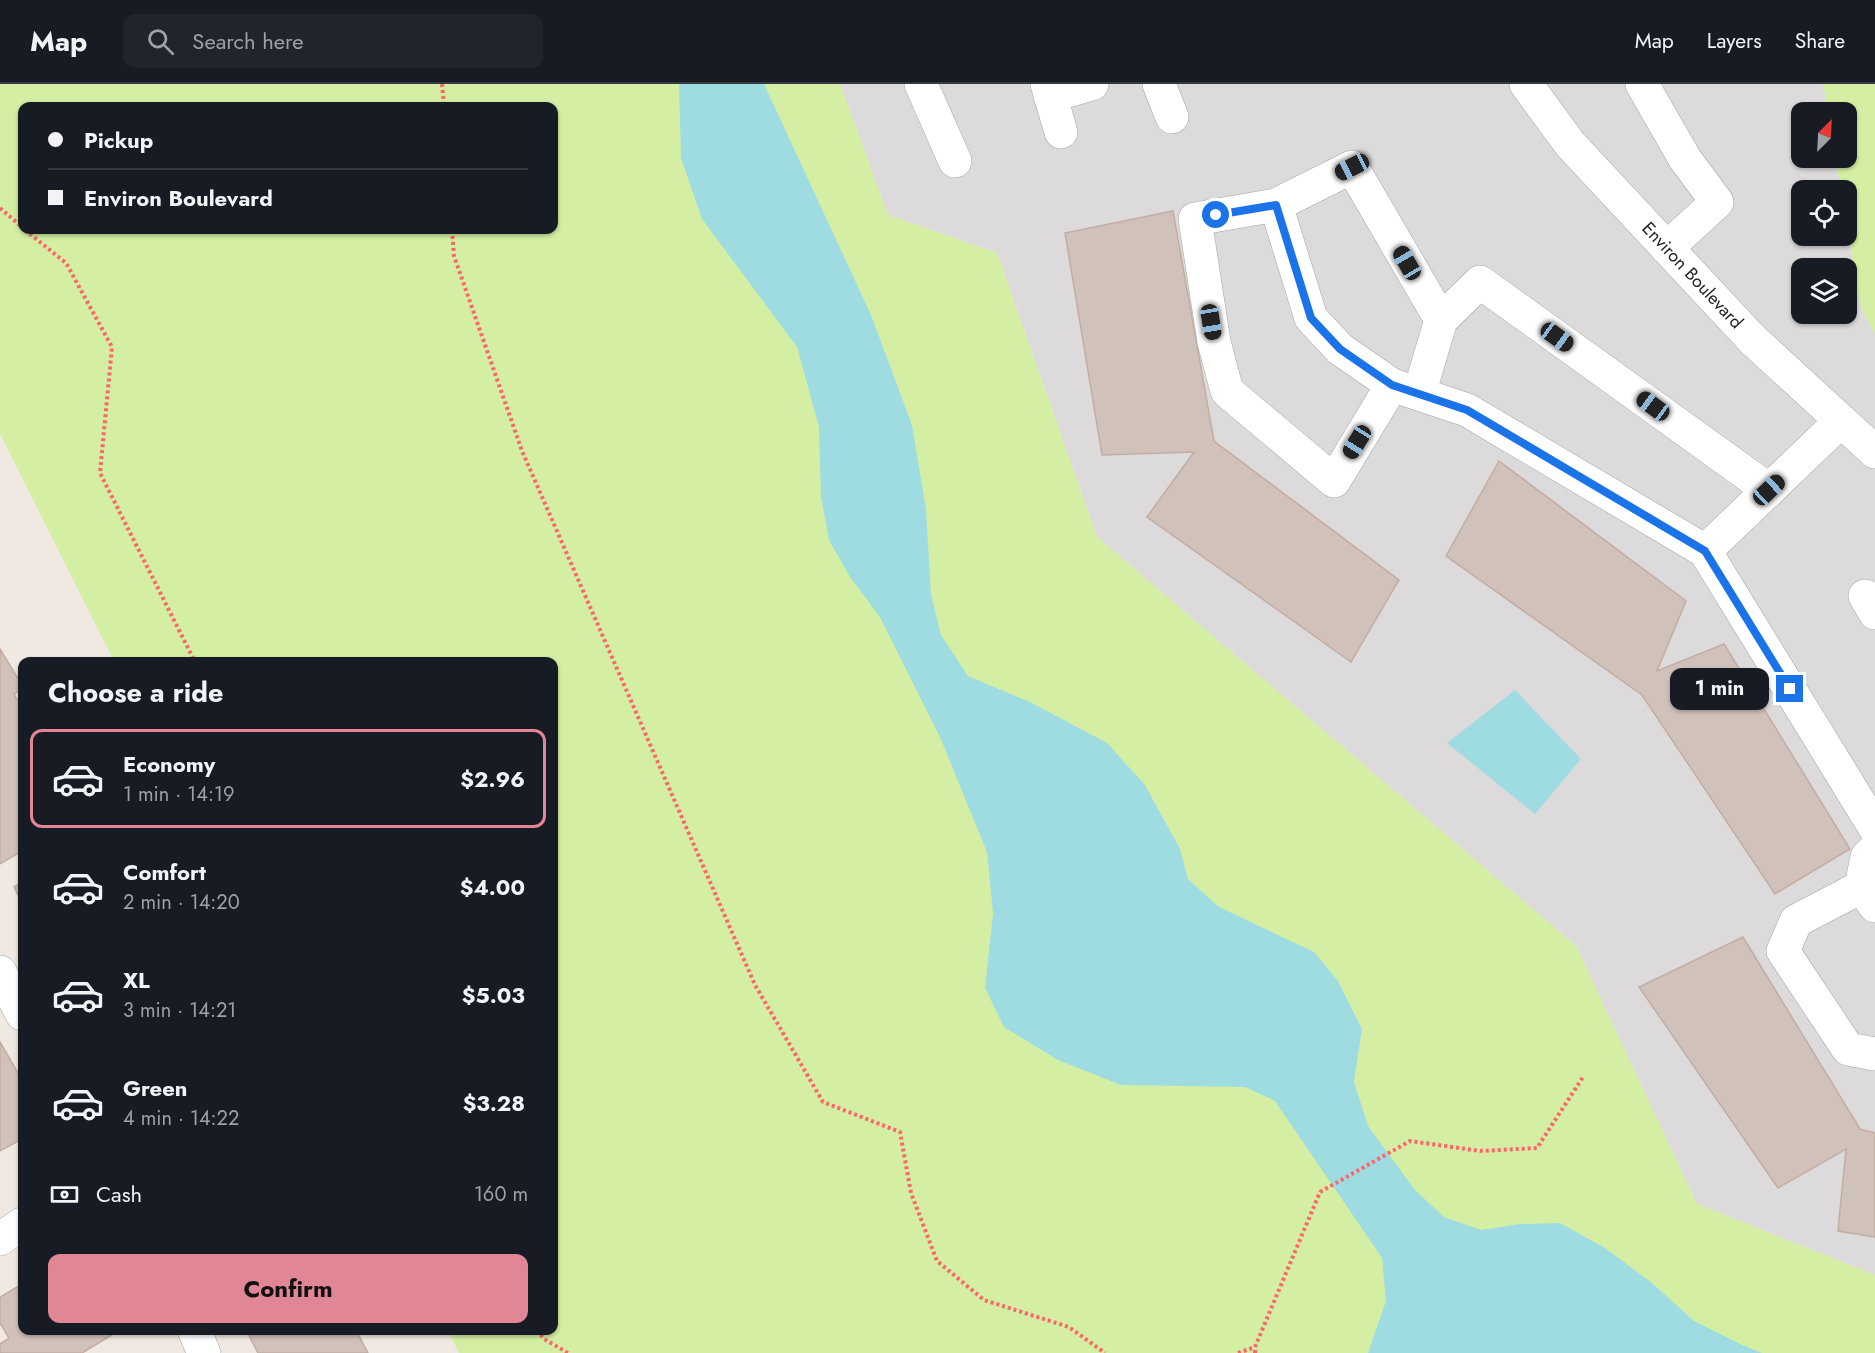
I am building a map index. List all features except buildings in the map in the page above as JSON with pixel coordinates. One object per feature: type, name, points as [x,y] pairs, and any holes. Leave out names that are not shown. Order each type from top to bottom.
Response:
[{"type":"street","points":[[921,84],[955,161]]},
{"type":"street","points":[[1061,132],[1048,90],[1092,84]]},
{"type":"street","points":[[1159,84],[1172,117]]},
{"type":"street","name":"Environ Boulevard","points":[[1526,84],[1570,144],[1752,339],[1875,452]]},
{"type":"street","points":[[1642,84],[1685,159],[1717,202],[1667,248]]},
{"type":"street","points":[[1440,320],[1352,167],[1276,205],[1196,219],[1215,342],[1227,391],[1334,481],[1406,390],[1440,320],[1480,282],[1769,490]]},
{"type":"street","points":[[1276,205],[1311,318],[1340,349],[1406,390],[1467,410],[1705,551],[1875,828]]},
{"type":"street","points":[[1705,551],[1841,421]]},
{"type":"street","points":[[1875,849],[1867,857],[1868,896],[1796,921],[1783,951],[1848,1049],[1875,1054]]},
{"type":"street","points":[[1,975],[18,1007]]},
{"type":"street","points":[[0,1239],[18,1227]]},
{"type":"street","points":[[196,1335],[204,1353]]},
{"type":"path","points":[[442,84],[444,102]]},
{"type":"path","points":[[0,208],[18,223]]},
{"type":"path","points":[[31,234],[66,263],[112,347],[100,473],[192,657]]},
{"type":"path","points":[[452,234],[454,256],[522,451],[755,985],[823,1102],[900,1132],[911,1193],[937,1261],[984,1300],[1069,1327],[1105,1353]]},
{"type":"path","points":[[1255,1353],[1255,1347],[1320,1192],[1410,1141],[1480,1151],[1537,1148],[1583,1077]]},
{"type":"path","points":[[541,1335],[568,1353]]},
{"type":"path","points":[[1238,1353],[1255,1347]]},
{"type":"shaded area","points":[[840,84],[1823,84],[1826,102],[1791,102],[1791,168],[1837,168],[1839,180],[1791,180],[1791,246],[1850,246],[1852,258],[1791,258],[1791,324],[1857,324],[1857,287],[1860,305],[1875,334],[1875,1275],[1697,1204],[1576,946],[1097,537],[997,253],[888,215]]},
{"type":"green space","points":[[0,84],[840,84],[888,215],[997,253],[1097,537],[1576,946],[1697,1204],[1875,1275],[1875,1353],[459,1353],[450,1335],[558,1335],[558,657],[112,657],[0,434]]},
{"type":"green space","points":[[1823,84],[1875,84],[1875,334],[1860,305],[1857,287],[1857,258],[1852,258],[1850,246],[1857,246],[1857,180],[1839,180],[1837,168],[1857,168],[1857,102],[1826,102]]},
{"type":"water","points":[[679,84],[764,84],[871,315],[912,425],[926,509],[931,594],[941,635],[968,676],[1030,702],[1107,743],[1145,785],[1180,849],[1188,879],[1219,907],[1314,952],[1338,981],[1362,1029],[1354,1082],[1368,1126],[1415,1190],[1444,1217],[1481,1230],[1520,1224],[1560,1223],[1605,1248],[1652,1283],[1694,1321],[1762,1353],[1368,1353],[1386,1301],[1382,1258],[1275,1101],[1245,1087],[1121,1085],[1058,1060],[1004,1027],[985,988],[993,913],[987,852],[940,737],[880,617],[850,577],[829,540],[821,497],[819,427],[797,347],[702,219],[681,158]]},
{"type":"water","points":[[1515,690],[1581,759],[1535,814],[1447,743]]},
{"type":"route","points":[[1216,215],[1276,205],[1311,318],[1340,349],[1392,385],[1467,410],[1705,551],[1790,689]]}]
